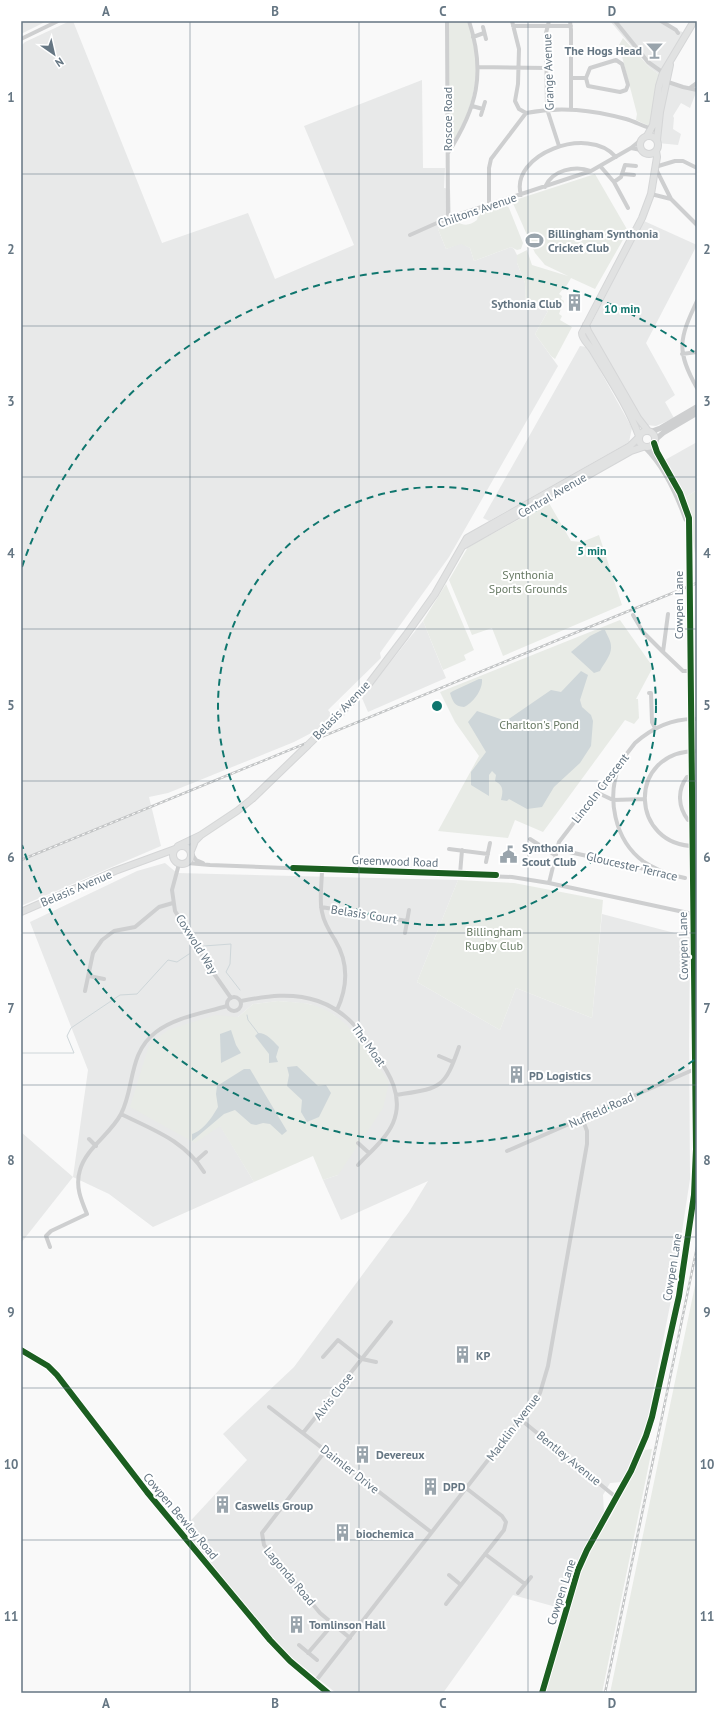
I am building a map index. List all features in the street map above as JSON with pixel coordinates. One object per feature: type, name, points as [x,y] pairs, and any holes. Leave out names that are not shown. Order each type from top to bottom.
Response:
[{"type":"main road","points":[[644,447],[639,442],[639,437],[622,400],[592,349],[582,337],[582,333],[642,218],[651,194],[657,158],[656,151],[658,146],[655,129],[665,77],[671,62],[694,21]]},
{"type":"main road","points":[[655,129],[644,138],[640,144],[641,150],[647,154],[655,166]]},
{"type":"main road","points":[[644,138],[652,137],[657,140]]},
{"type":"main road","points":[[647,154],[652,154],[656,151]]},
{"type":"main road","points":[[586,325],[642,425],[654,435],[654,441]]},
{"type":"main road","name":"Central Avenue","points":[[462,546],[630,446],[643,432],[649,432]]},
{"type":"main road","name":"Central Avenue","points":[[467,538],[519,512],[631,450],[650,447],[654,441]]},
{"type":"main road","name":"Belasis Avenue","points":[[21,912],[88,882],[177,847],[201,834],[247,803],[342,712],[368,684],[406,635],[435,594],[467,538]]},
{"type":"main road","name":"Belasis Avenue","points":[[191,852],[195,841],[201,834]]},
{"type":"main road","points":[[185,846],[191,852],[192,857],[188,863],[177,862],[173,855],[177,847],[185,846]]},
{"type":"main road","name":"Belasis Avenue","points":[[153,857],[167,856],[177,862]]},
{"type":"street","points":[[21,39],[58,21]]},
{"type":"street","name":"Roscoe Road","points":[[447,21],[448,218]]},
{"type":"street","points":[[447,153],[460,133],[472,106],[476,87],[478,67],[469,21]]},
{"type":"street","points":[[512,21],[519,49],[515,101],[519,109],[526,113],[547,109],[571,109],[625,119],[655,129]]},
{"type":"street","name":"Grange Avenue","points":[[549,21],[547,26],[546,68],[547,109],[559,146]]},
{"type":"street","points":[[615,21],[648,62],[665,77],[697,90]]},
{"type":"street","points":[[661,21],[676,30],[678,33]]},
{"type":"street","points":[[513,26],[547,26],[570,23],[571,109]]},
{"type":"street","points":[[483,27],[486,39]]},
{"type":"street","points":[[473,37],[484,32]]},
{"type":"street","points":[[618,60],[622,64],[628,85],[626,90],[620,92],[589,87],[586,78],[588,71],[592,67],[618,60]]},
{"type":"street","points":[[478,67],[546,68]]},
{"type":"street","points":[[571,78],[586,78]]},
{"type":"street","points":[[690,88],[697,83]]},
{"type":"street","points":[[481,115],[485,102]]},
{"type":"street","points":[[472,106],[483,109]]},
{"type":"street","points":[[489,204],[489,168],[491,159],[526,113]]},
{"type":"street","name":"Chiltons Avenue","points":[[410,235],[448,218],[545,187],[601,167],[644,138]]},
{"type":"street","points":[[521,195],[519,185],[525,172],[540,156],[559,146],[578,143],[590,144],[609,151],[616,157]]},
{"type":"street","points":[[631,148],[641,150]]},
{"type":"street","points":[[697,168],[683,161],[676,161],[655,166],[671,199],[697,225]]},
{"type":"street","points":[[614,182],[622,177],[625,165],[636,166]]},
{"type":"street","points":[[601,167],[614,182],[628,208]]},
{"type":"street","name":"Chiltons Avenue","points":[[545,187],[552,177],[567,170],[577,168],[591,171]]},
{"type":"street","points":[[623,174],[634,175]]},
{"type":"street","points":[[651,194],[671,199]]},
{"type":"street","points":[[623,200],[629,197]]},
{"type":"street","points":[[697,301],[683,334],[682,354],[687,370],[697,388]]},
{"type":"street","points":[[682,354],[697,352]]},
{"type":"street","name":"Central Avenue","points":[[649,432],[662,428],[697,408]]},
{"type":"street","name":"Central Avenue","points":[[654,441],[663,433],[697,413]]},
{"type":"street","name":"Cowpen Lane","points":[[542,1693],[578,1570],[587,1550],[631,1471],[648,1429],[679,1296],[694,1195],[696,1172],[694,918],[695,846],[691,776],[694,751],[690,719],[688,524],[673,485],[657,452],[654,441]]},
{"type":"street","name":"Cowpen Lane","points":[[644,447],[654,456],[673,485]]},
{"type":"street","points":[[663,652],[668,614]]},
{"type":"street","points":[[633,616],[643,632],[663,652],[683,671],[690,672]]},
{"type":"street","points":[[648,693],[651,694],[652,722],[655,728]]},
{"type":"street","name":"Lincoln Crescent","points":[[549,882],[556,849],[559,842],[635,743],[655,728],[676,720],[697,719]]},
{"type":"street","points":[[694,751],[674,755],[658,764],[647,781],[645,799],[647,815],[659,833],[678,844],[695,846]]},
{"type":"street","points":[[623,758],[617,773],[613,800],[614,815],[626,842],[643,861],[663,872]]},
{"type":"street","points":[[694,819],[688,820],[680,798],[684,781],[691,776],[695,776],[697,779]]},
{"type":"street","points":[[596,792],[613,800],[645,799]]},
{"type":"street","points":[[529,839],[555,854]]},
{"type":"street","points":[[486,862],[490,843]]},
{"type":"street","points":[[449,848],[488,854]]},
{"type":"street","name":"Gloucester Terrace","points":[[556,849],[685,878]]},
{"type":"street","points":[[460,874],[462,850]]},
{"type":"street","points":[[191,852],[196,860],[205,865]]},
{"type":"street","points":[[640,868],[643,861]]},
{"type":"street","name":"Coxwold Way","points":[[177,862],[172,890],[173,903],[178,917],[231,998]]},
{"type":"street","name":"Greenwood Road","points":[[188,863],[205,865],[501,876],[549,882],[694,918]]},
{"type":"street","points":[[322,869],[321,907],[325,925],[339,948],[345,966],[345,988],[337,1010]]},
{"type":"street","points":[[85,991],[96,948],[106,936],[119,930],[135,927],[159,908],[173,903]]},
{"type":"street","name":"Belasis Court","points":[[321,907],[407,921]]},
{"type":"street","name":"Belasis Court","points":[[405,933],[409,910]]},
{"type":"street","points":[[89,976],[104,979]]},
{"type":"street","name":"The Moat","points":[[231,998],[241,1001],[268,996],[297,995],[319,1001],[337,1010],[353,1023],[363,1034],[390,1075],[396,1095],[396,1112],[388,1131],[358,1165]]},
{"type":"street","points":[[227,1006],[228,1000],[231,998]]},
{"type":"street","name":"The Moat","points":[[50,1247],[46,1236],[51,1231],[87,1214],[77,1184],[80,1170],[85,1158],[110,1130],[121,1114],[127,1096],[134,1064],[143,1045],[155,1032],[172,1022],[227,1006],[229,1010],[236,1011],[240,1009],[241,1001]]},
{"type":"street","points":[[396,1095],[425,1091],[438,1085],[449,1074],[459,1047]]},
{"type":"street","points":[[439,1056],[453,1062]]},
{"type":"street","name":"Nuffield Road","points":[[507,1151],[695,1069]]},
{"type":"street","points":[[121,1114],[175,1140],[197,1160],[204,1172]]},
{"type":"street","name":"Macklin Avenue","points":[[315,1682],[540,1393],[548,1366],[588,1144],[587,1131],[582,1118]]},
{"type":"street","points":[[90,1139],[96,1146]]},
{"type":"street","points":[[358,1142],[369,1153]]},
{"type":"street","points":[[197,1160],[206,1152]]},
{"type":"street","name":"Alvis Close","points":[[303,1433],[390,1322]]},
{"type":"street","points":[[323,1357],[338,1340],[362,1359],[376,1362]]},
{"type":"street","name":"Cowpen Bewley Road","points":[[21,1350],[48,1366],[58,1375],[142,1486],[261,1629],[279,1650],[328,1693]]},
{"type":"street","name":"Daimler Drive","points":[[269,1407],[432,1532]]},
{"type":"street","name":"Bentley Avenue","points":[[520,1419],[617,1498]]},
{"type":"street","name":"Lagonda Road","points":[[326,1450],[262,1533],[262,1540],[264,1545],[320,1613],[350,1638]]},
{"type":"street","points":[[446,1604],[504,1530],[506,1522],[502,1516],[466,1488]]},
{"type":"street","points":[[485,1554],[525,1584]]},
{"type":"street","points":[[449,1575],[461,1585]]},
{"type":"street","points":[[518,1593],[531,1577]]},
{"type":"street","points":[[308,1653],[333,1624]]},
{"type":"street","points":[[299,1645],[317,1660]]},
{"type":"shaded area","points":[[21,21],[47,21],[21,34]]},
{"type":"shaded area","points":[[70,21],[73,21],[162,243],[248,213],[275,279],[354,245],[304,126],[422,80],[423,168],[445,168],[444,188],[450,189],[451,212],[455,221],[438,229],[446,249],[461,243],[470,248],[474,261],[511,247],[514,249],[517,255],[517,263],[525,283],[526,303],[548,311],[535,334],[558,366],[449,557],[380,653],[381,658],[328,710],[332,715],[317,730],[294,742],[168,793],[149,797],[161,846],[21,906],[21,46],[25,42]]},
{"type":"shaded area","points":[[610,21],[661,21],[676,30],[686,33],[671,62],[666,81],[697,90],[690,108],[681,103],[673,116],[673,129],[681,134],[678,145],[658,143],[655,138],[650,136],[649,126],[660,75],[650,68]]},
{"type":"shaded area","points":[[644,221],[697,245],[646,343],[675,395],[665,402],[674,418],[656,426],[646,425],[589,328]]},
{"type":"shaded area","points":[[580,346],[587,347],[632,428],[629,442],[489,521],[483,518]]},
{"type":"shaded area","points":[[697,442],[697,490],[686,497],[665,460]]},
{"type":"shaded area","points":[[423,621],[446,678],[368,712],[362,698]]},
{"type":"shaded area","points":[[605,630],[609,638],[611,649],[609,656],[600,671],[594,673],[571,652],[590,636]]},
{"type":"shaded area","name":"Charlton's Pond","points":[[581,671],[588,675],[580,700],[582,707],[591,715],[593,721],[591,746],[580,763],[554,787],[542,807],[527,809],[509,799],[507,801],[501,800],[502,789],[495,781],[496,775],[492,771],[489,775],[489,796],[471,785],[471,772],[486,752],[468,722],[477,711],[506,721],[551,690],[561,692]]},
{"type":"shaded area","points":[[479,679],[482,679],[481,687],[477,696],[471,702],[464,707],[458,706],[454,703],[450,693]]},
{"type":"shaded area","points":[[165,863],[177,873],[458,880],[417,982],[500,1030],[516,988],[592,1018],[602,914],[690,937],[690,1179],[673,1290],[647,1422],[622,1482],[610,1483],[603,1495],[604,1513],[586,1545],[556,1607],[513,1595],[443,1693],[336,1693],[286,1653],[182,1530],[247,1460],[223,1434],[294,1367],[409,1212],[428,1181],[341,1220],[323,1180],[338,1175],[359,1038],[334,1015],[310,1004],[279,1001],[253,1004],[238,1017],[229,1017],[220,1125],[254,1182],[153,1227],[109,1194],[73,1177],[88,1070],[30,922],[137,871]]},
{"type":"shaded area","points":[[231,1030],[236,1045],[241,1053],[221,1063],[220,1034]]},
{"type":"shaded area","points":[[258,1033],[267,1036],[279,1047],[276,1057],[278,1062],[269,1063],[269,1054],[255,1036]]},
{"type":"shaded area","points":[[297,1066],[318,1086],[326,1085],[331,1093],[319,1117],[307,1122],[301,1112],[302,1100],[287,1086],[289,1075],[287,1067]]},
{"type":"shaded area","points":[[244,1069],[250,1069],[287,1131],[282,1135],[270,1124],[251,1124],[235,1110],[224,1114],[192,1141],[192,1134],[204,1127],[218,1107],[216,1094],[217,1086]]},
{"type":"shaded area","points":[[21,1132],[73,1177],[21,1243]]},
{"type":"green space","points":[[449,21],[467,21],[472,37],[476,70],[471,102],[458,133],[449,147]]},
{"type":"green space","points":[[623,38],[650,68],[660,75],[649,126],[636,120],[637,114],[619,45]]},
{"type":"green space","points":[[595,174],[628,231],[595,289],[571,278],[564,290],[562,290],[559,294],[562,296],[561,299],[564,301],[559,314],[562,316],[560,320],[572,327],[555,359],[551,356],[535,334],[548,311],[526,303],[525,283],[517,263],[517,255],[527,250],[532,265],[568,276],[545,265],[535,253],[512,201]]},
{"type":"green space","points":[[506,204],[523,243],[521,249],[517,250],[511,247],[474,261],[470,248],[461,244],[446,249],[438,229],[455,221],[461,224],[469,224],[477,220],[479,211]]},
{"type":"green space","points":[[697,490],[697,567],[686,497]]},
{"type":"green space","name":"Synthonia Sports Grounds","points":[[549,503],[571,541],[582,542],[599,535],[622,605],[503,656],[492,628],[472,635],[449,580],[468,547]]},
{"type":"green space","points":[[446,584],[474,650],[464,655],[466,660],[443,670],[423,621]]},
{"type":"green space","name":"Charlton's Pond","points":[[620,620],[653,667],[636,699],[638,699],[639,718],[634,724],[625,720],[543,832],[515,820],[508,838],[438,831],[479,756],[455,722],[440,692]]},
{"type":"green space","name":"Billingham Rugby Club","points":[[458,880],[514,883],[603,900],[592,1018],[516,988],[500,1030],[417,982]]},
{"type":"green space","points":[[278,1001],[309,1004],[323,1008],[335,1015],[346,1024],[365,1046],[389,1082],[383,1108],[338,1175],[323,1180],[313,1156],[254,1182],[220,1126],[195,1143],[130,1107],[149,1045],[168,1030],[215,1015],[238,1017],[253,1004]]},
{"type":"green space","points":[[697,1276],[697,1693],[610,1693]]},
{"type":"green space","points":[[652,1449],[602,1693],[546,1693],[574,1589],[590,1551],[611,1516],[645,1450]]},
{"type":"waterway","points":[[204,946],[231,944],[230,964],[226,972],[240,990]]},
{"type":"waterway","points":[[21,1053],[74,1053],[67,1036],[71,1028],[120,995],[137,994],[168,960],[177,962],[189,954]]},
{"type":"waterway","points":[[247,1015],[248,1020],[258,1033]]},
{"type":"railway","points":[[21,860],[697,583]]},
{"type":"railway","points":[[605,1693],[697,1247]]},
{"type":"cycle path","points":[[542,1693],[578,1570],[587,1550],[631,1471],[646,1436],[652,1417],[679,1296],[694,1195],[696,1149],[689,518],[680,493],[657,452],[654,443]]},
{"type":"cycle path","points":[[293,868],[496,875]]},
{"type":"cycle path","points":[[21,1350],[48,1366],[57,1375],[147,1492],[270,1640],[290,1661],[328,1693]]},
{"type":"place","name":"The Hogs Head","points":[[655,50]]},
{"type":"place","name":"Billingham Synthonia Cricket Club","points":[[535,240]]},
{"type":"place","name":"Sythonia Club","points":[[575,303]]},
{"type":"place","name":"Synthonia Scout Club","points":[[509,854]]},
{"type":"place","name":"PD Logistics","points":[[516,1075]]},
{"type":"place","name":"KP","points":[[463,1355]]},
{"type":"place","name":"Devereux","points":[[363,1454]]},
{"type":"place","name":"DPD","points":[[430,1486]]},
{"type":"place","name":"Caswells Group","points":[[222,1505]]},
{"type":"place","name":"biochemica","points":[[343,1533]]},
{"type":"place","name":"Tomlinson Hall","points":[[296,1624]]}]
